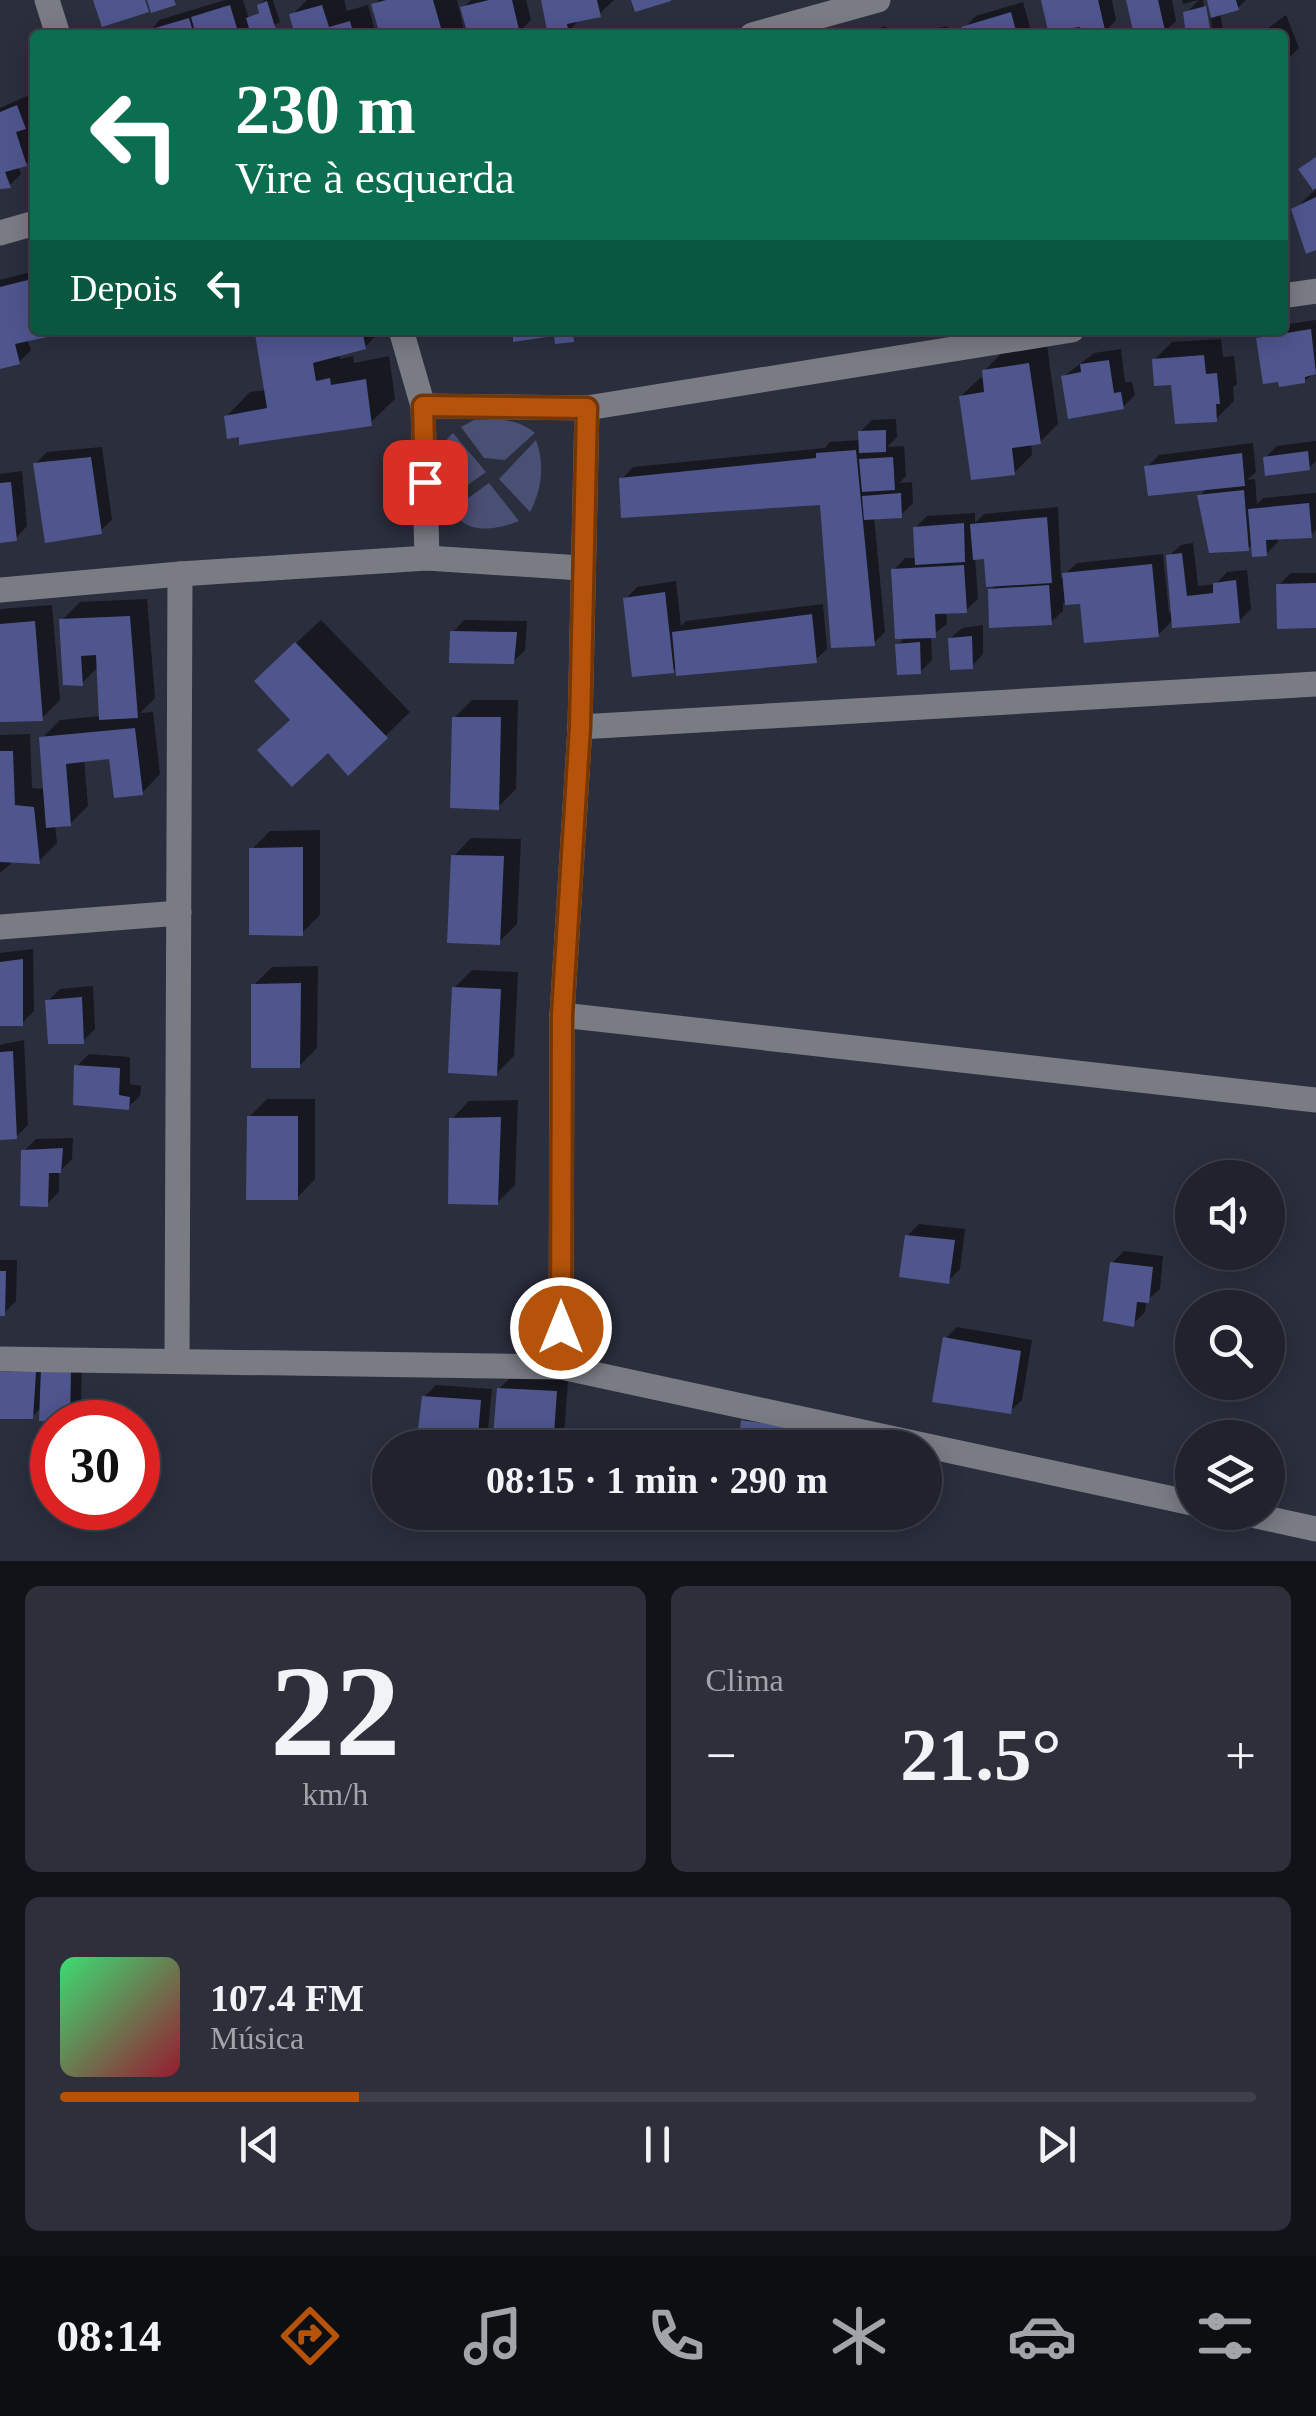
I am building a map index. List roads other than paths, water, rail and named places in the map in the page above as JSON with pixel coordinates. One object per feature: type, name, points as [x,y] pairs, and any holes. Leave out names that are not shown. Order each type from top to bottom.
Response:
[{"type":"street","points":[[47,0],[56,30]]},
{"type":"street","points":[[770,30],[878,0]]},
{"type":"street","points":[[0,233],[30,225]]},
{"type":"street","points":[[1288,295],[1316,291]]},
{"type":"street","points":[[402,335],[423,406],[427,558]]},
{"type":"street","points":[[423,406],[587,408],[1041,335]]},
{"type":"street","points":[[561,1367],[562,1015],[580,727],[587,408]]},
{"type":"street","points":[[0,590],[427,558],[581,568]]},
{"type":"street","points":[[177,1359],[180,574]]},
{"type":"street","points":[[580,727],[1316,684]]},
{"type":"street","points":[[0,927],[179,913]]},
{"type":"street","points":[[562,1015],[1316,1100]]},
{"type":"street","points":[[0,1359],[561,1367],[1175,1499]]},
{"type":"street","points":[[1285,1522],[1316,1529]]}]
